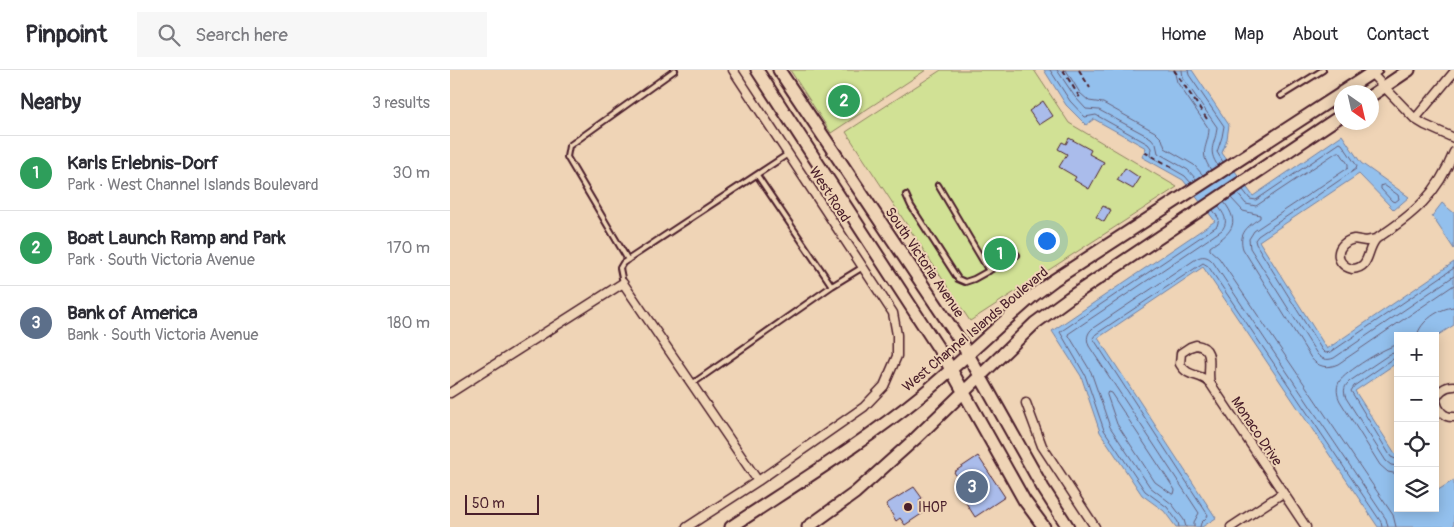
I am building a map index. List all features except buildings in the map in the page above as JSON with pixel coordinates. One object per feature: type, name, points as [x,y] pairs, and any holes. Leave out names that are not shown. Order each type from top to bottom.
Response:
[{"type":"main road","points":[[757,70],[951,369],[1024,500],[1044,527]]},
{"type":"main road","name":"South Victoria Avenue","points":[[779,70],[968,354],[1043,488],[1068,527]]},
{"type":"main road","points":[[1379,90],[1409,70]]},
{"type":"main road","name":"West Channel Islands Boulevard","points":[[1352,85],[1372,71]]},
{"type":"main road","name":"West Channel Islands Boulevard","points":[[731,527],[846,451],[922,394],[1047,285],[1334,97]]},
{"type":"main road","points":[[808,527],[855,493],[1035,323],[1198,210],[1334,120]]},
{"type":"street","name":"West Road","points":[[733,70],[892,313],[898,335],[897,356],[884,386],[864,408],[758,481]]},
{"type":"street","points":[[1372,71],[1383,87],[1415,119],[1454,138]]},
{"type":"street","points":[[1415,119],[1454,72]]},
{"type":"street","points":[[1376,239],[1352,239],[1342,245],[1338,254],[1344,265],[1352,270],[1364,264],[1376,239],[1410,216],[1430,197],[1444,174],[1454,152]]},
{"type":"street","points":[[450,393],[623,284],[758,481],[687,527]]},
{"type":"street","points":[[1195,345],[1204,348],[1210,359],[1208,372],[1210,383],[1203,377],[1185,371],[1180,360],[1184,351],[1195,345]]},
{"type":"street","name":"Monaco Drive","points":[[1210,383],[1306,527]]},
{"type":"street","points":[[1454,386],[1439,392],[1436,401],[1442,414],[1448,417],[1454,416]]},
{"type":"street","points":[[1026,403],[1042,446],[1095,527]]},
{"type":"street","points":[[1231,527],[1283,493]]},
{"type":"lane","points":[[628,260],[567,157],[569,146],[675,70]]},
{"type":"lane","points":[[1281,96],[1323,70]]},
{"type":"lane","points":[[623,284],[620,268],[628,260],[788,154]]},
{"type":"lane","points":[[758,175],[832,286]]},
{"type":"lane","points":[[938,185],[989,271]]},
{"type":"lane","points":[[906,195],[911,206],[958,279],[965,282],[974,279],[1017,255]]},
{"type":"lane","points":[[692,384],[832,286],[863,267]]},
{"type":"path","points":[[1063,70],[1080,98]]},
{"type":"path","points":[[1079,70],[1090,88]]},
{"type":"path","points":[[1174,70],[1207,120]]},
{"type":"path","points":[[1144,152],[1172,167]]},
{"type":"green space","points":[[790,70],[926,70],[831,133]]},
{"type":"green space","points":[[941,70],[1034,70],[1069,123],[1177,187],[970,321],[846,132]]},
{"type":"water","points":[[1044,70],[1192,70],[1229,125],[1222,153],[1253,196],[1342,135],[1361,163],[1409,197],[1394,210],[1359,174],[1259,241],[1327,349],[1454,262],[1454,325],[1439,334],[1439,332],[1394,332],[1394,365],[1355,391],[1394,452],[1394,512],[1439,512],[1439,489],[1454,480],[1454,527],[1378,527],[1203,267],[1098,338],[1216,518],[1202,527],[1176,527],[1164,511],[1142,495],[1100,432],[1081,376],[1052,331],[1215,221],[1183,180],[1142,157],[1146,148],[1094,119],[1086,125],[1066,105]]},
{"type":"water","points":[[1442,203],[1454,213],[1454,249],[1432,216]]},
{"type":"place","name":"Boat Launch Ramp and Park","points":[[844,101]]},
{"type":"place","name":"Karls Erlebnis-Dorf","points":[[1000,254]]},
{"type":"place","name":"Bank of America","points":[[972,487]]},
{"type":"place","name":"IHOP","points":[[908,507]]}]
